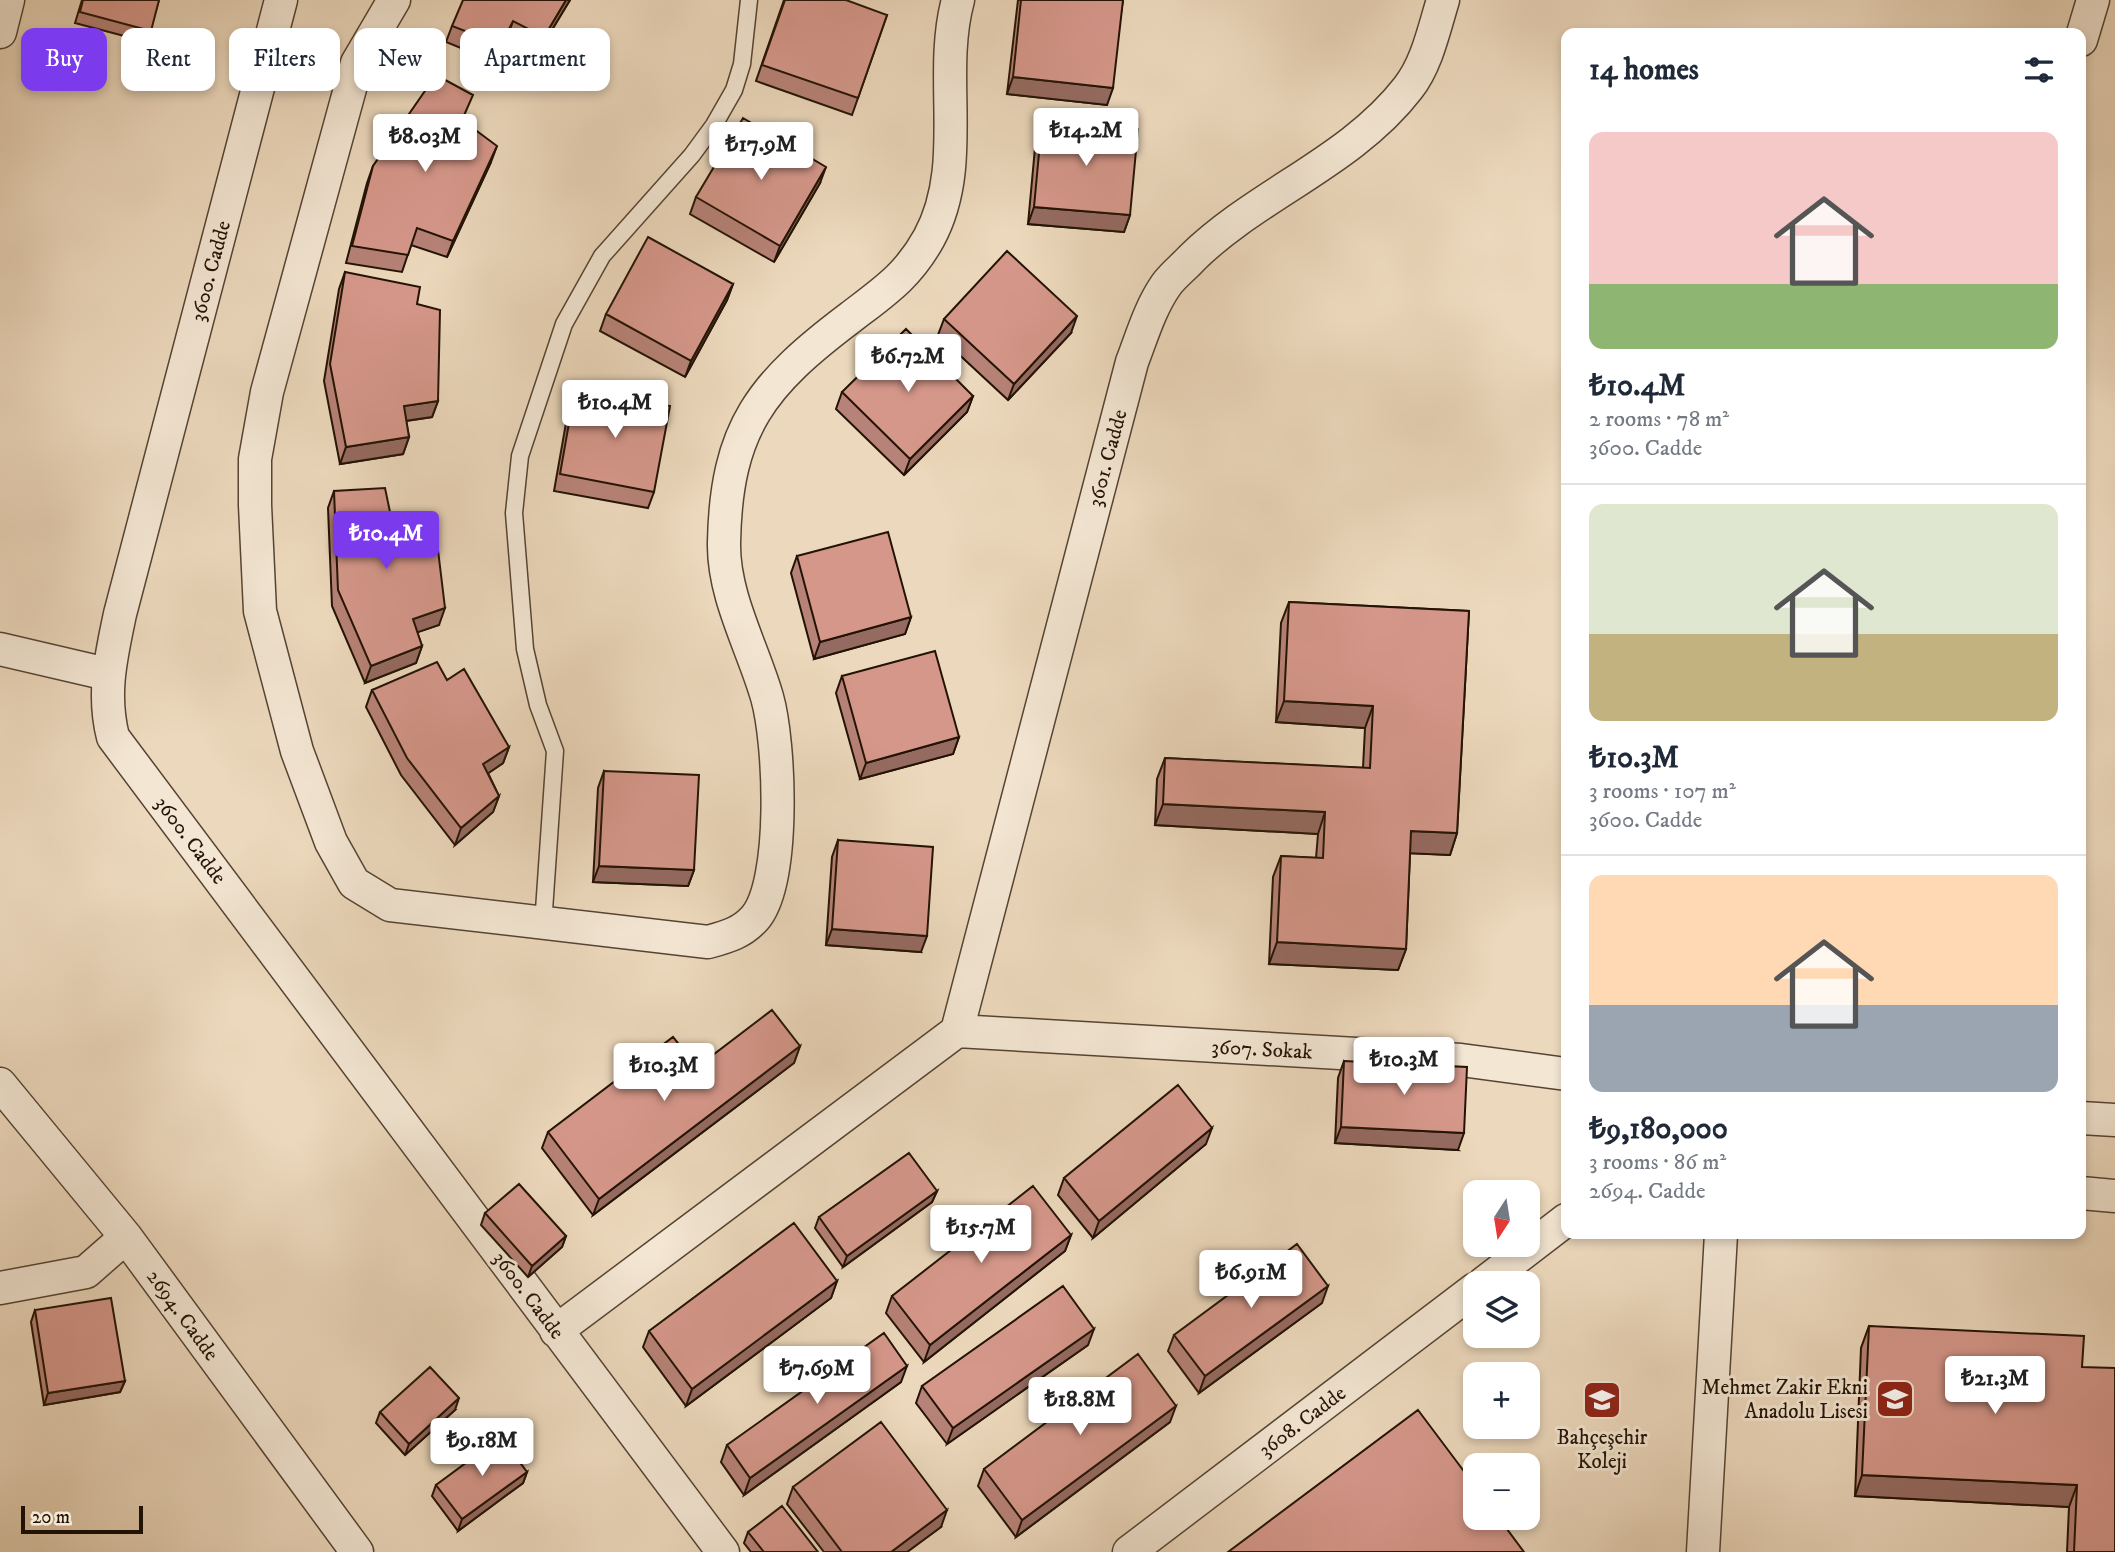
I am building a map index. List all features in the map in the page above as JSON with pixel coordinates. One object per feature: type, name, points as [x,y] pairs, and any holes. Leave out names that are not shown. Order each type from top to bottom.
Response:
[{"type":"street","points":[[0,32],[8,0]]},
{"type":"street","name":"3600. Cadde","points":[[281,0],[120,614],[107,674],[107,711],[113,737],[723,1552]]},
{"type":"street","points":[[394,0],[357,63],[267,392],[256,459],[255,538],[260,611],[297,751],[331,842],[354,883],[390,905],[708,943],[738,933],[757,917],[768,890],[778,836],[775,746],[768,699],[731,591],[724,546],[730,474],[748,422],[769,389],[793,362],[904,276],[931,236],[945,194],[951,141],[949,53],[958,0]]},
{"type":"street","name":"3601. Cadde","points":[[957,1031],[1132,362],[1150,313],[1167,283],[1218,233],[1357,139],[1409,87],[1428,48],[1443,0]]},
{"type":"street","points":[[2085,28],[2093,0]]},
{"type":"street","points":[[0,649],[107,674]]},
{"type":"street","points":[[556,1331],[957,1031]]},
{"type":"street","name":"3607. Sokak","points":[[957,1031],[1461,1060],[1561,1073]]},
{"type":"street","name":"2694. Cadde","points":[[0,1084],[126,1237],[357,1552]]},
{"type":"street","points":[[2086,1118],[2115,1120]]},
{"type":"street","points":[[2086,1193],[2115,1196]]},
{"type":"street","points":[[1499,1271],[1561,1224]]},
{"type":"street","points":[[0,1288],[86,1272],[126,1237]]},
{"type":"street","points":[[1703,1552],[1721,1239]]},
{"type":"street","name":"3608. Cadde","points":[[1129,1552],[1463,1298]]},
{"type":"lane","points":[[543,925],[555,751],[538,705],[525,649],[514,513],[520,456],[565,324],[602,256],[692,155],[714,125],[734,90],[742,64],[749,0]]},
{"type":"building","points":[[83,0],[159,0],[152,28],[140,28],[80,12]]},
{"type":"building","points":[[463,0],[566,0],[549,28],[527,28],[513,21],[510,28],[460,29],[452,26]]},
{"type":"building","points":[[785,0],[846,0],[887,15],[858,98],[762,65]]},
{"type":"building","points":[[1021,0],[1123,0],[1113,88],[1013,77]]},
{"type":"building","points":[[446,80],[460,88],[460,91],[473,95],[462,120],[497,146],[453,241],[417,228],[408,255],[352,246],[373,166],[425,91],[446,91]]},
{"type":"building","points":[[743,118],[826,167],[780,246],[696,197]]},
{"type":"building","points":[[1042,121],[1138,129],[1130,215],[1034,207]]},
{"type":"building","points":[[648,237],[733,284],[691,361],[606,314]]},
{"type":"building","points":[[1007,251],[1077,316],[1014,384],[944,319]]},
{"type":"building","points":[[345,272],[420,287],[417,304],[440,310],[438,401],[404,406],[409,437],[346,447],[330,364]]},
{"type":"building","points":[[906,329],[973,396],[910,459],[842,392]]},
{"type":"building","points":[[575,389],[670,406],[654,492],[560,474]]},
{"type":"building","points":[[385,488],[390,512],[434,517],[445,608],[413,619],[422,646],[371,666],[338,590],[334,491]]},
{"type":"building","points":[[888,532],[911,617],[820,642],[797,556]]},
{"type":"building","points":[[1289,602],[1469,611],[1457,833],[1411,831],[1406,949],[1277,942],[1281,856],[1323,858],[1325,812],[1163,804],[1165,758],[1370,768],[1373,706],[1284,701]]},
{"type":"building","points":[[935,651],[959,737],[866,763],[842,676]]},
{"type":"building","points":[[437,662],[447,680],[464,669],[509,747],[483,764],[499,796],[461,828],[407,758],[372,690]]},
{"type":"building","points":[[604,771],[699,775],[694,870],[599,866]]},
{"type":"building","points":[[838,840],[933,847],[927,936],[832,929]]},
{"type":"building","points":[[772,1010],[800,1046],[599,1199],[548,1132],[673,1037],[697,1067]]},
{"type":"building","points":[[1344,1061],[1467,1067],[1464,1133],[1341,1127]]},
{"type":"building","points":[[1178,1085],[1212,1128],[1099,1221],[1064,1178]]},
{"type":"building","points":[[909,1153],[937,1191],[847,1256],[819,1217]]},
{"type":"building","points":[[519,1184],[566,1236],[532,1266],[485,1213]]},
{"type":"building","points":[[1033,1186],[1071,1235],[930,1345],[892,1296]]},
{"type":"building","points":[[794,1223],[837,1281],[692,1389],[649,1331]]},
{"type":"building","points":[[1297,1244],[1328,1286],[1205,1376],[1174,1335]]},
{"type":"building","points":[[1063,1286],[1094,1329],[953,1428],[922,1386]]},
{"type":"building","points":[[111,1298],[125,1381],[48,1393],[35,1310]]},
{"type":"building","points":[[1869,1326],[2084,1336],[2082,1367],[2115,1368],[2115,1552],[2074,1552],[2077,1485],[1862,1475]]},
{"type":"building","points":[[884,1333],[907,1366],[750,1478],[727,1445]]},
{"type":"building","points":[[1138,1354],[1176,1406],[1022,1520],[984,1469]]},
{"type":"building","points":[[430,1367],[459,1398],[409,1444],[380,1412]]},
{"type":"building","points":[[1418,1410],[1463,1470],[1463,1530],[1508,1530],[1524,1552],[1228,1552]]},
{"type":"building","points":[[881,1422],[947,1510],[891,1552],[842,1552],[793,1487]]},
{"type":"building","points":[[501,1437],[527,1472],[462,1519],[436,1485]]},
{"type":"building","points":[[782,1506],[818,1552],[764,1552],[748,1532]]},
{"type":"place","name":"Mehmet Zakir Ekni Anadolu Lisesi","points":[[1895,1399]]},
{"type":"place","name":"Bahçeşehir Koleji","points":[[1602,1400]]}]
